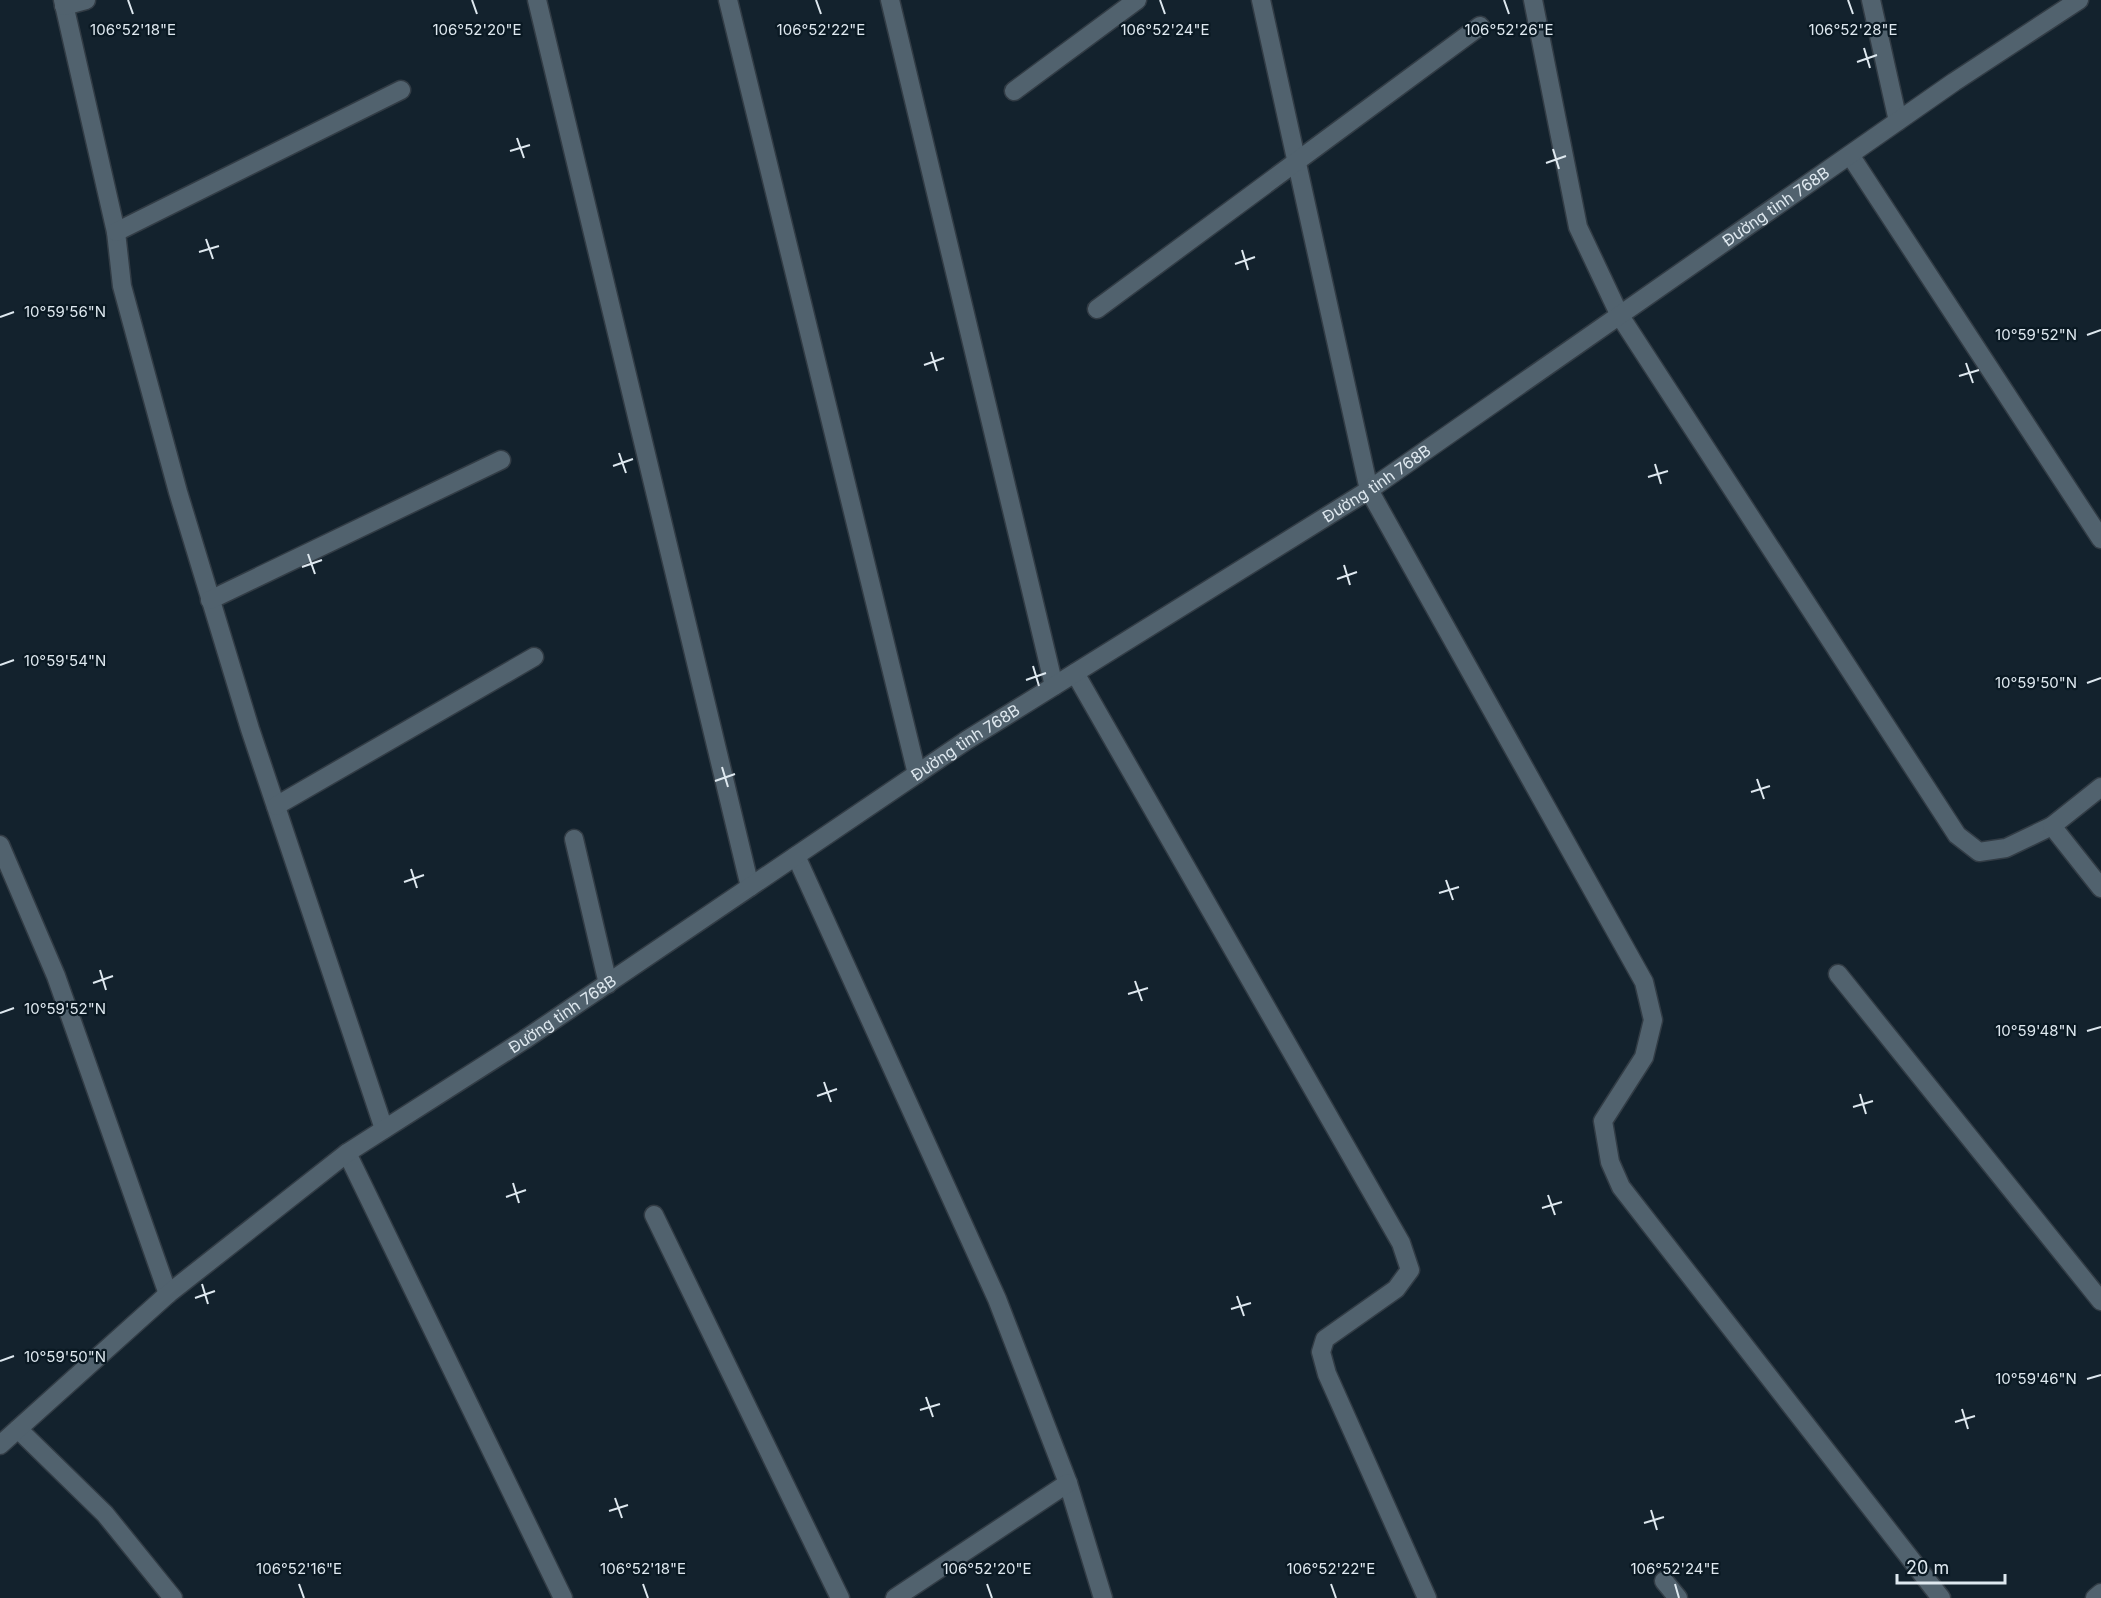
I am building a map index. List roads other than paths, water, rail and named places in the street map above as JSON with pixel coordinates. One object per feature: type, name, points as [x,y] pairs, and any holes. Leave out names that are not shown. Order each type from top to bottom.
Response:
[{"type":"street","points":[[86,0],[63,3],[116,232],[122,286],[210,600],[384,1130]]},
{"type":"street","points":[[537,0],[750,887]]},
{"type":"street","points":[[728,0],[917,774]]},
{"type":"street","points":[[890,0],[1054,686]]},
{"type":"street","points":[[1014,91],[1137,0]]},
{"type":"street","points":[[1261,0],[1369,490],[1644,982],[1653,1020],[1644,1057],[1603,1121],[1610,1162],[1621,1187],[1941,1598]]},
{"type":"street","points":[[1533,0],[1578,227],[1620,316],[1957,835],[1979,852],[2006,848],[2052,826],[2101,787]]},
{"type":"street","points":[[1871,0],[1898,121]]},
{"type":"street","name":"Đường tỉnh 768B","points":[[0,1445],[168,1294],[347,1153],[524,1041],[917,774],[1369,490],[1898,121],[2079,0]]},
{"type":"street","points":[[1097,309],[1480,26]]},
{"type":"street","points":[[116,232],[401,90]]},
{"type":"street","points":[[1850,155],[2101,539]]},
{"type":"street","points":[[210,600],[501,460]]},
{"type":"street","points":[[276,806],[534,657]]},
{"type":"street","points":[[1075,673],[1401,1243],[1410,1270],[1396,1289],[1325,1339],[1321,1352],[1327,1374],[1427,1598]]},
{"type":"street","points":[[2052,826],[2101,888]]},
{"type":"street","points":[[574,839],[608,984]]},
{"type":"street","points":[[0,845],[56,976],[168,1294]]},
{"type":"street","points":[[796,856],[997,1299],[1068,1483],[1103,1598]]},
{"type":"street","points":[[1838,974],[2101,1301]]},
{"type":"street","points":[[347,1153],[563,1598]]},
{"type":"street","points":[[654,1215],[840,1598]]},
{"type":"street","points":[[18,1429],[105,1514],[173,1598]]},
{"type":"street","points":[[896,1598],[1068,1483]]},
{"type":"street","points":[[1664,1581],[1678,1598]]},
{"type":"street","points":[[2095,1598],[2101,1593]]}]
